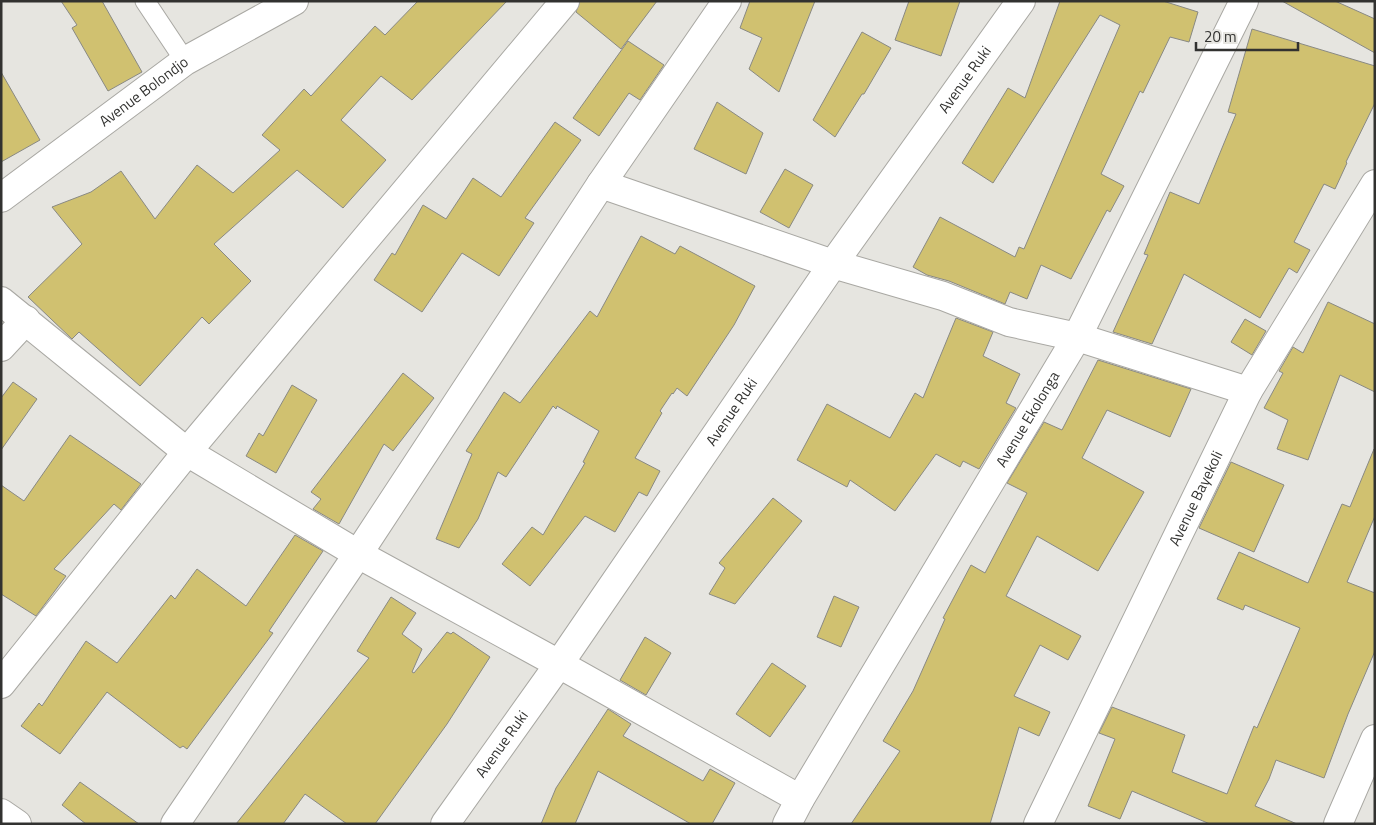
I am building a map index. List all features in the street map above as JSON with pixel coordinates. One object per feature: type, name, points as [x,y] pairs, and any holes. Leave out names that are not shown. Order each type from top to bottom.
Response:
[{"type":"street","name":"Avenue Bolondjo","points":[[1,198],[185,61],[294,1]]},
{"type":"street","points":[[1,684],[187,452],[565,1]]},
{"type":"street","points":[[175,824],[358,554],[601,184],[727,1]]},
{"type":"street","name":"Avenue Ruki","points":[[445,824],[559,664],[833,264],[1021,1]]},
{"type":"street","name":"Avenue Ekolonga","points":[[788,824],[800,800],[1077,337],[1244,1]]},
{"type":"street","points":[[601,184],[833,264],[943,296],[1009,322],[1077,337],[1248,391]]},
{"type":"street","name":"Avenue Bayekoli","points":[[1038,824],[1248,391],[1375,184]]},
{"type":"street","points":[[1,302],[26,320],[187,452],[358,554],[559,664],[800,800]]},
{"type":"street","points":[[1,347],[26,320]]},
{"type":"street","points":[[1338,824],[1375,739]]},
{"type":"street","points":[[1,813],[17,824]]},
{"type":"lane","points":[[144,1],[185,61]]},
{"type":"building","points":[[61,1],[102,1],[142,72],[108,91],[72,28],[77,25]]},
{"type":"building","points":[[418,1],[507,1],[412,100],[381,76],[341,120],[386,160],[343,208],[297,170],[214,244],[251,281],[209,324],[202,317],[140,386],[79,332],[72,339],[28,297],[82,244],[52,207],[91,192],[121,171],[155,219],[197,165],[233,193],[280,150],[262,135],[304,89],[311,96],[375,26],[385,35]]},
{"type":"building","points":[[580,1],[657,1],[621,49],[576,12]]},
{"type":"building","points":[[750,1],[815,1],[779,92],[749,69],[762,38],[740,28]]},
{"type":"building","points":[[909,1],[960,1],[941,56],[895,40]]},
{"type":"building","points":[[1060,1],[1163,1],[1198,12],[1189,42],[1170,37],[1143,93],[1140,91],[1101,174],[1124,186],[1110,212],[1107,210],[1071,279],[1041,265],[1027,299],[1010,292],[1005,304],[949,281],[927,275],[913,267],[940,217],[1015,257],[1019,247],[1024,249],[1120,25],[1100,15],[993,183],[962,163],[1008,88],[1025,98]]},
{"type":"building","points":[[1282,1],[1335,1],[1375,19],[1375,53]]},
{"type":"building","points":[[1252,29],[1375,66],[1375,103],[1335,189],[1324,184],[1294,242],[1310,250],[1297,273],[1289,268],[1260,318],[1184,274],[1152,344],[1113,332],[1148,255],[1144,254],[1170,192],[1199,204],[1236,114],[1228,112]]},
{"type":"building","points":[[862,32],[891,48],[864,94],[862,94],[835,137],[813,120]]},
{"type":"building","points":[[628,41],[664,65],[640,100],[629,93],[599,136],[573,118]]},
{"type":"building","points":[[1,72],[40,140],[1,162]]},
{"type":"building","points":[[717,102],[763,133],[746,174],[694,149]]},
{"type":"building","points":[[555,122],[581,140],[525,218],[534,223],[499,276],[462,253],[422,312],[374,280],[392,253],[395,255],[423,205],[446,219],[473,178],[501,197]]},
{"type":"building","points":[[785,169],[813,185],[789,228],[760,212]]},
{"type":"building","points":[[641,236],[675,254],[680,246],[755,286],[734,325],[687,396],[677,388],[672,393],[660,411],[662,413],[635,458],[660,471],[647,496],[639,492],[615,532],[585,516],[530,586],[502,564],[532,527],[543,535],[585,463],[583,462],[599,431],[557,406],[556,409],[553,406],[506,477],[498,472],[478,519],[459,548],[436,539],[472,454],[466,451],[504,392],[520,403],[590,311],[597,317]]},
{"type":"building","points":[[1328,302],[1375,324],[1375,392],[1340,375],[1308,460],[1277,449],[1288,420],[1264,408],[1283,373],[1279,371],[1293,347],[1303,353]]},
{"type":"building","points":[[956,318],[993,332],[983,356],[1020,374],[1006,403],[1016,408],[979,469],[963,461],[960,467],[936,454],[895,511],[850,480],[847,487],[797,460],[827,404],[890,438],[915,393],[923,398]]},
{"type":"building","points":[[1245,319],[1266,331],[1252,355],[1231,342]]},
{"type":"building","points":[[1098,360],[1191,389],[1170,437],[1107,410],[1082,458],[1144,492],[1098,571],[1037,536],[1006,596],[1081,636],[1068,660],[1040,645],[1014,696],[1050,712],[1039,736],[1019,727],[990,824],[851,824],[900,751],[883,741],[913,691],[945,619],[943,618],[971,565],[985,573],[1027,493],[1007,483],[1044,422],[1062,430]]},
{"type":"building","points":[[403,373],[434,398],[393,451],[384,444],[339,524],[313,509],[321,499],[311,492]]},
{"type":"building","points":[[13,382],[37,399],[1,450],[1,398]]},
{"type":"building","points":[[292,385],[317,400],[276,473],[246,456],[259,433],[263,436]]},
{"type":"building","points":[[70,435],[141,484],[121,510],[114,504],[54,569],[66,576],[36,616],[1,594],[1,485],[24,501]]},
{"type":"building","points":[[1374,449],[1375,516],[1347,582],[1375,593],[1375,651],[1348,714],[1324,778],[1276,760],[1269,779],[1255,806],[1297,824],[1210,824],[1132,791],[1120,819],[1088,806],[1115,739],[1099,733],[1112,707],[1185,735],[1172,772],[1227,794],[1254,726],[1257,728],[1300,628],[1245,605],[1243,610],[1217,599],[1239,552],[1308,583],[1342,504],[1350,507]]},
{"type":"building","points":[[1231,462],[1284,485],[1254,552],[1199,528]]},
{"type":"building","points":[[773,498],[802,521],[735,604],[709,594],[725,568],[719,563]]},
{"type":"building","points":[[295,535],[323,551],[269,631],[273,633],[187,749],[183,746],[180,748],[107,692],[60,754],[21,726],[39,703],[42,706],[86,641],[117,663],[171,595],[175,599],[197,569],[246,606]]},
{"type":"building","points":[[834,596],[859,607],[841,647],[817,637]]},
{"type":"building","points":[[391,597],[416,613],[402,634],[422,649],[412,672],[414,673],[447,632],[451,634],[453,632],[490,657],[447,724],[375,824],[347,824],[305,794],[283,824],[236,824],[369,658],[357,651]]},
{"type":"building","points":[[645,637],[671,653],[646,695],[620,680]]},
{"type":"building","points":[[772,663],[806,686],[770,737],[736,714]]},
{"type":"building","points":[[608,709],[631,724],[623,736],[703,781],[710,769],[735,783],[712,824],[691,824],[598,771],[575,824],[541,824],[556,788]]},
{"type":"building","points":[[80,782],[139,824],[86,824],[62,805]]}]
